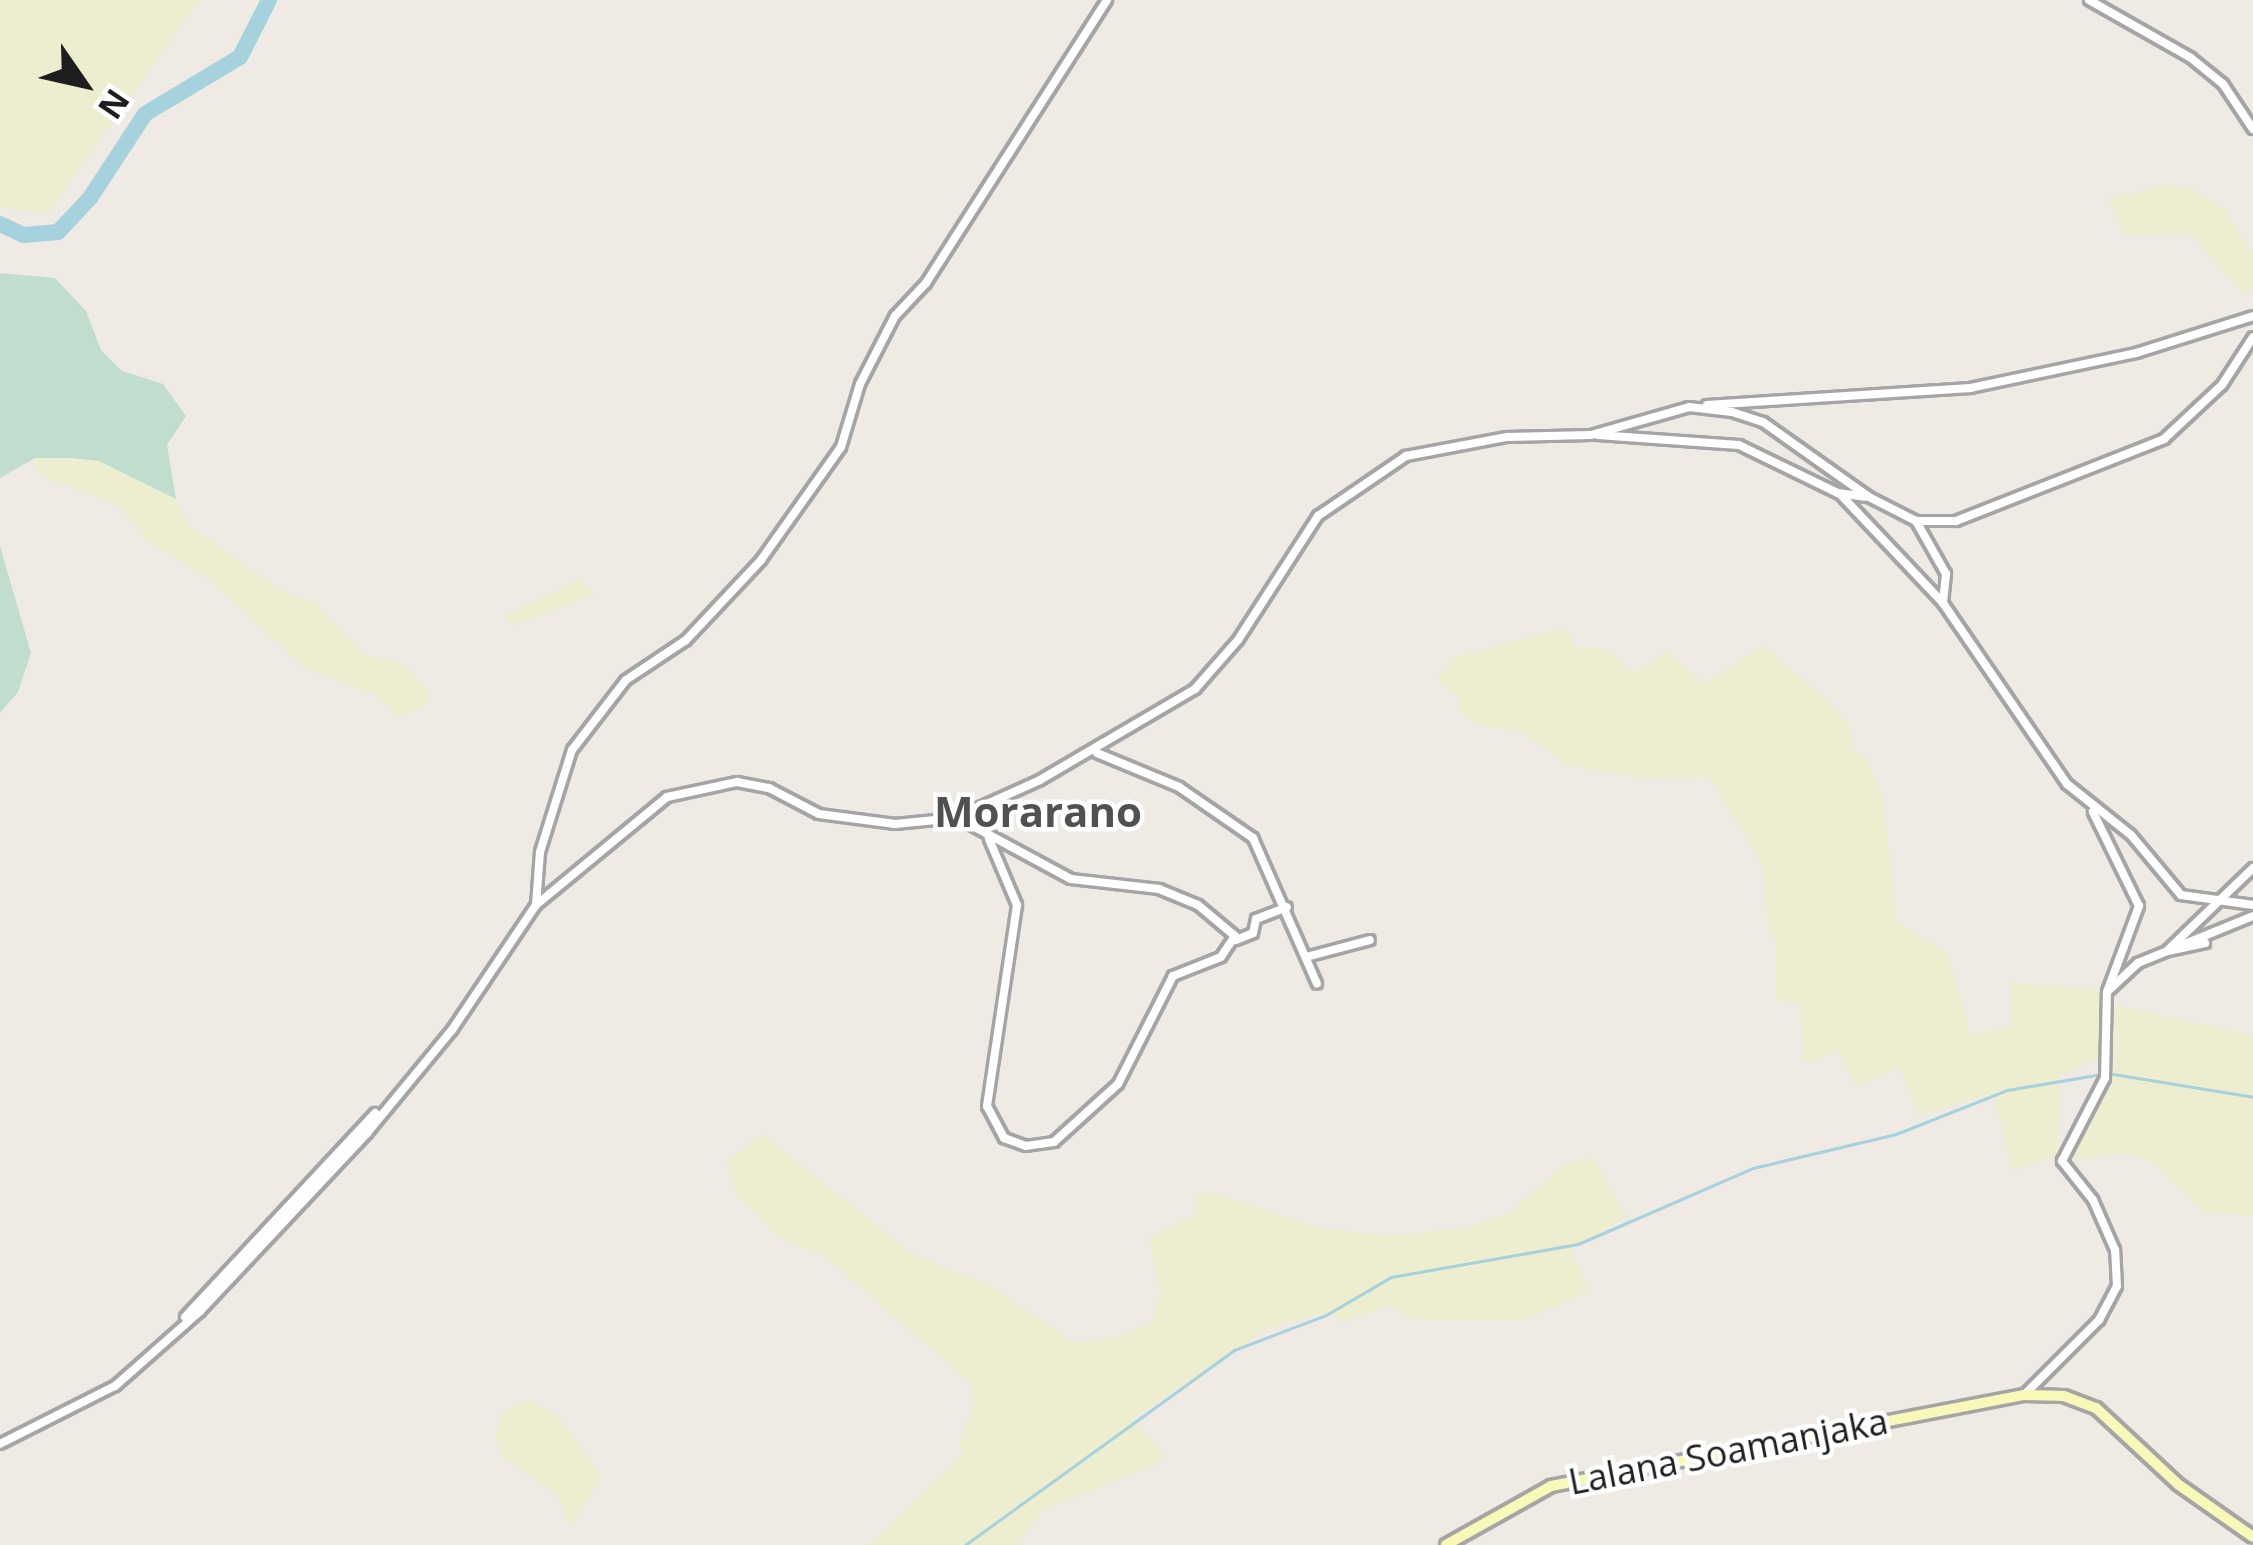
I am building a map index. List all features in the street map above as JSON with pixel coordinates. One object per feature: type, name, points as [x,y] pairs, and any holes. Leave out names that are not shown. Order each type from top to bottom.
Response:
[{"type":"street","points":[[536,905],[539,852],[572,751],[626,680],[686,640],[761,560],[841,447],[860,384],[895,316],[926,283],[1107,0]]},
{"type":"street","points":[[2089,0],[2191,58],[2223,84],[2253,129]]},
{"type":"street","points":[[1591,435],[1689,407],[1970,388],[2136,353],[2253,316]]},
{"type":"street","points":[[1916,521],[1988,511],[2164,440],[2222,385],[2253,338]]},
{"type":"street","points":[[1689,407],[1763,422],[1869,497],[1916,521],[1946,574],[1943,603]]},
{"type":"street","points":[[0,1444],[115,1386],[180,1323],[200,1311],[368,1133],[385,1104],[452,1030],[536,905],[667,797],[711,783],[769,788],[819,814],[861,822],[956,818],[1096,752],[1216,670],[1284,562],[1347,490],[1438,449],[1591,435],[1739,445],[1838,493],[1869,497]]},
{"type":"street","points":[[1838,493],[1943,603],[2049,763],[2093,812],[2131,836],[2172,889],[2253,905]]},
{"type":"street","points":[[1096,752],[1237,820],[1260,848],[1318,984]]},
{"type":"street","points":[[2024,1395],[2099,1320],[2117,1286],[2115,1250],[2093,1200],[2062,1161],[2108,1068],[2107,992],[2139,906],[2093,812]]},
{"type":"street","points":[[956,818],[1071,879],[1159,889],[1198,905],[1234,941]]},
{"type":"street","points":[[989,839],[1017,904],[987,1106],[1004,1138],[1026,1146],[1054,1142],[1095,1113],[1173,976],[1221,957],[1234,941],[1253,933],[1256,919],[1287,907]]},
{"type":"street","points":[[2107,992],[2167,951],[2215,898],[2253,868]]},
{"type":"street","points":[[2167,951],[2179,954],[2253,919]]},
{"type":"street","points":[[1306,957],[1370,940]]},
{"type":"street","name":"Lalana Soamanjaka","points":[[1447,1545],[1551,1486],[2024,1395],[2064,1396],[2096,1408],[2180,1485],[2253,1538]]},
{"type":"green space","points":[[0,0],[200,0],[47,214],[0,207]]},
{"type":"green space","points":[[2166,185],[2191,188],[2225,210],[2253,255],[2253,287],[2244,295],[2190,233],[2125,236],[2108,199]]},
{"type":"green space","points":[[0,273],[55,278],[86,311],[101,350],[122,371],[163,384],[186,416],[167,445],[176,499],[99,461],[35,458],[0,478]]},
{"type":"green space","points":[[35,458],[99,461],[176,499],[189,526],[290,596],[314,602],[363,654],[404,664],[428,691],[428,702],[399,719],[375,694],[307,670],[207,578],[145,539],[116,504],[52,481],[34,468]]},
{"type":"green space","points":[[0,546],[31,653],[18,692],[0,713]]},
{"type":"green space","points":[[579,580],[595,594],[513,626],[505,615]]},
{"type":"green space","points":[[1566,628],[1576,648],[1607,648],[1633,674],[1667,651],[1704,684],[1763,645],[1821,695],[1848,723],[1854,751],[1864,754],[1882,794],[1897,921],[1948,954],[1971,1036],[2011,1027],[2011,983],[2098,989],[2102,1056],[2060,1076],[2058,1156],[2012,1171],[1994,1093],[1919,1115],[1900,1067],[1857,1087],[1837,1049],[1817,1062],[1803,1060],[1800,1002],[1776,1000],[1776,940],[1769,933],[1763,867],[1709,776],[1645,779],[1566,765],[1519,731],[1475,725],[1459,709],[1460,697],[1437,680],[1454,657]]},
{"type":"green space","points":[[2110,1004],[2253,1036],[2253,1216],[2203,1211],[2150,1161],[2120,1153],[2074,1161],[2074,1145],[2114,1066]]},
{"type":"green space","points":[[761,1133],[912,1254],[991,1286],[1075,1343],[1123,1336],[1153,1321],[1160,1291],[1149,1238],[1195,1214],[1197,1194],[1205,1191],[1322,1228],[1383,1236],[1468,1228],[1510,1212],[1562,1166],[1592,1157],[1627,1217],[1571,1249],[1589,1291],[1526,1320],[1413,1320],[1391,1305],[1342,1323],[1330,1312],[1267,1329],[1132,1419],[1165,1456],[1155,1465],[1045,1509],[1018,1545],[869,1545],[963,1454],[959,1440],[975,1403],[969,1382],[824,1256],[778,1237],[737,1195],[726,1163]]},
{"type":"green space","points":[[528,1399],[560,1418],[602,1477],[570,1527],[557,1494],[504,1459],[495,1438],[503,1412]]},
{"type":"waterway","points":[[0,224],[24,235],[58,232],[90,198],[145,114],[240,57],[269,0]]},
{"type":"waterway","points":[[965,1545],[1234,1350],[1326,1315],[1391,1277],[1578,1244],[1753,1168],[1896,1134],[2007,1090],[2102,1074]]},
{"type":"waterway","points":[[2113,1074],[2253,1097]]},
{"type":"district","name":"Morarano","points":[[1038,811]]}]
